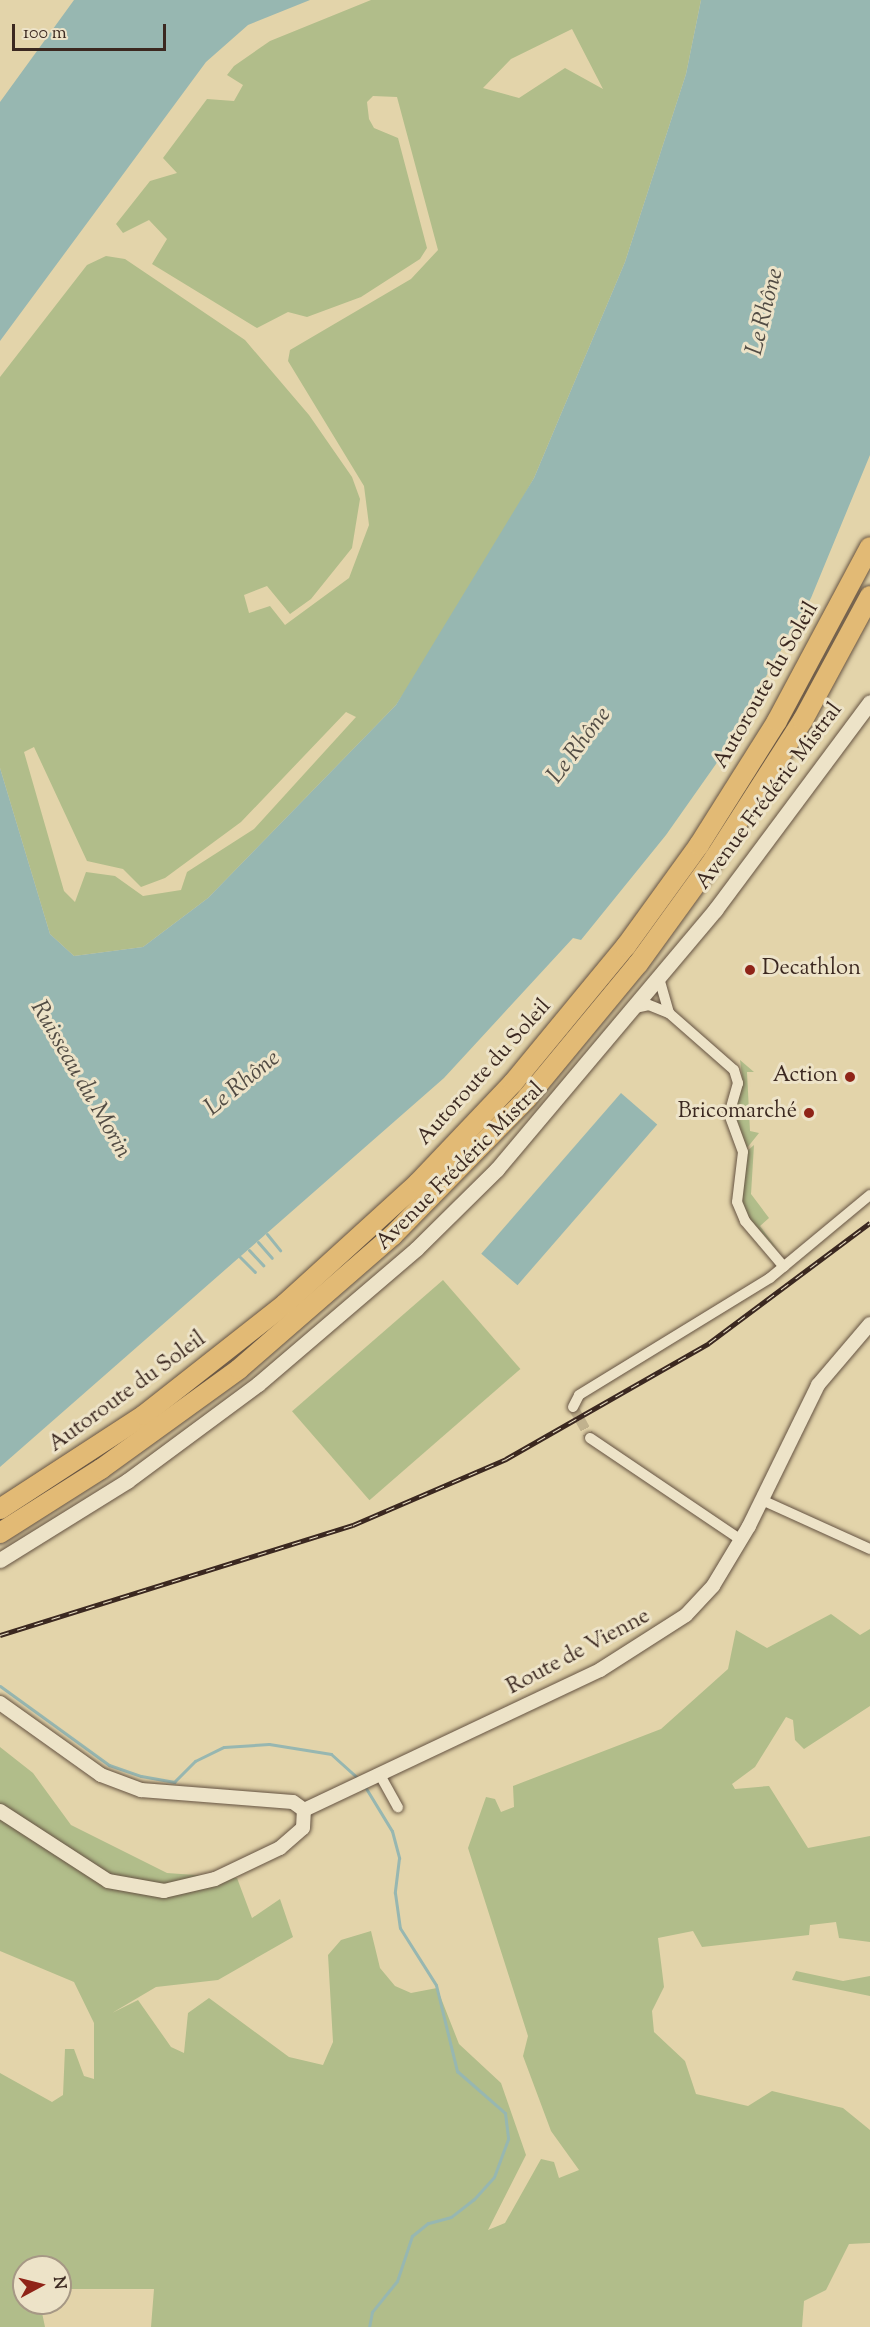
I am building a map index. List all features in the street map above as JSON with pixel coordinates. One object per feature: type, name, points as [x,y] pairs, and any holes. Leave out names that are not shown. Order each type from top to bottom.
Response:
[{"type":"highway","name":"Autoroute du Soleil","points":[[0,1509],[144,1415],[252,1332],[385,1214],[513,1083],[626,946],[716,819],[793,694],[870,546]]},
{"type":"highway","name":"Autoroute du Soleil","points":[[0,1533],[154,1433],[239,1369],[393,1235],[527,1098],[632,971],[714,860],[803,720],[870,596]]},
{"type":"main road","name":"Avenue Frédéric Mistral","points":[[0,1560],[173,1449],[416,1249],[537,1126],[635,1008],[816,781],[866,706],[870,688]]},
{"type":"street","points":[[659,978],[669,1012]]},
{"type":"street","points":[[635,1008],[649,1005],[669,1012],[737,1076],[729,1114],[743,1152],[737,1202],[745,1221],[784,1267]]},
{"type":"street","points":[[573,1407],[579,1395],[784,1267],[870,1195]]},
{"type":"street","name":"Route de Vienne","points":[[304,1810],[600,1670],[657,1637],[713,1586],[762,1500],[818,1385],[870,1324]]},
{"type":"street","points":[[590,1438],[741,1540]]},
{"type":"street","points":[[762,1500],[870,1549]]},
{"type":"street","points":[[0,1703],[101,1775],[141,1790],[293,1802],[304,1810],[303,1828],[280,1848],[215,1879],[164,1891],[108,1881],[0,1811]]},
{"type":"street","points":[[369,1780],[398,1807]]},
{"type":"green space","points":[[371,0],[701,0],[686,74],[625,262],[534,478],[455,616],[396,705],[208,898],[143,947],[74,956],[50,934],[0,768],[0,377],[87,265],[106,256],[125,259],[245,340],[309,415],[352,477],[360,499],[352,548],[311,599],[290,614],[267,586],[244,595],[249,613],[270,606],[285,625],[349,578],[369,525],[364,486],[288,361],[290,350],[411,279],[438,250],[397,97],[373,96],[367,102],[369,119],[374,128],[398,138],[427,248],[420,259],[361,297],[307,317],[288,312],[257,328],[152,264],[167,239],[149,220],[123,233],[116,224],[150,181],[177,173],[163,158],[207,99],[234,101],[243,85],[227,75],[234,66],[270,41]],"holes":[[[572,29],[603,89],[565,68],[519,98],[483,88],[511,59]],[[346,712],[356,717],[254,829],[187,872],[181,890],[143,896],[115,876],[86,872],[75,902],[64,891],[24,752],[34,747],[87,861],[123,869],[141,887],[165,878],[241,822]]]},
{"type":"green space","points":[[740,1060],[754,1072],[747,1072],[750,1131],[759,1133],[747,1148],[734,1111],[743,1083]]},
{"type":"green space","points":[[754,1145],[751,1194],[769,1218],[760,1226],[778,1250],[745,1214],[740,1198],[746,1152]]},
{"type":"green space","points":[[443,1280],[520,1369],[369,1500],[292,1411]]},
{"type":"green space","points":[[831,1614],[860,1635],[870,1629],[870,1706],[804,1749],[795,1740],[793,1720],[786,1717],[755,1767],[732,1784],[735,1789],[769,1786],[808,1848],[870,1836],[870,1942],[839,1938],[836,1922],[810,1925],[809,1935],[702,1947],[693,1931],[658,1938],[664,1987],[652,2011],[654,2032],[685,2061],[696,2094],[748,2106],[772,2091],[843,2108],[870,2130],[870,2243],[849,2244],[826,2290],[804,2301],[802,2327],[151,2327],[154,2289],[72,2289],[72,2255],[12,2255],[12,2315],[42,2315],[45,2327],[0,2327],[0,2073],[52,2102],[63,2095],[65,2049],[74,2049],[84,2076],[94,2079],[94,2023],[74,1982],[0,1951],[0,1747],[33,1773],[71,1825],[167,1873],[237,1878],[252,1918],[280,1899],[293,1937],[218,1980],[156,1987],[112,2013],[138,2000],[171,2047],[184,2053],[188,2013],[209,1998],[289,2057],[323,2065],[333,2042],[328,1955],[341,1940],[371,1931],[380,1968],[395,1986],[411,1993],[437,1988],[459,2044],[501,2083],[526,2155],[488,2230],[505,2223],[541,2159],[554,2162],[559,2178],[579,2170],[551,2131],[523,2056],[528,2036],[468,1848],[486,1797],[495,1799],[501,1812],[514,1807],[513,1786],[661,1729],[728,1669],[736,1630],[767,1648]]},
{"type":"green space","points":[[796,1971],[843,1981],[870,1976],[870,1996],[792,1980]]},
{"type":"water","points":[[74,0],[310,0],[248,25],[206,62],[0,341],[0,102]]},
{"type":"water","points":[[701,0],[870,0],[870,455],[811,598],[716,764],[666,835],[581,940],[573,938],[444,1078],[0,1467],[0,768],[50,934],[74,956],[143,947],[208,898],[396,705],[534,478],[625,262],[686,74]]},
{"type":"water","points":[[621,1093],[657,1124],[517,1285],[481,1254]]},
{"type":"waterway","points":[[267,1234],[280,1250]]},
{"type":"waterway","points":[[258,1242],[272,1258]]},
{"type":"waterway","points":[[249,1250],[263,1265]]},
{"type":"waterway","points":[[240,1257],[255,1272]]},
{"type":"waterway","points":[[0,1686],[109,1765],[141,1776],[174,1782],[195,1761],[224,1747],[269,1744],[331,1754],[360,1780]]},
{"type":"waterway","points":[[364,1785],[392,1831],[399,1858],[395,1893],[400,1928],[436,1985],[457,2071],[505,2113],[508,2139],[494,2177],[474,2199],[451,2217],[428,2223],[412,2236],[397,2281],[372,2312],[369,2327]]},
{"type":"tunnel","points":[[573,1407],[590,1438]]},
{"type":"railway","points":[[0,1635],[353,1525],[506,1459],[709,1343],[870,1223]]},
{"type":"place","name":"Decathlon","points":[[750,970]]},
{"type":"place","name":"Action","points":[[850,1077]]},
{"type":"place","name":"Bricomarché","points":[[809,1113]]},
{"type":"water label","name":"Le Rhône","points":[[766,312]]},
{"type":"water label","name":"Le Rhône","points":[[580,746]]},
{"type":"water label","name":"Ruisseau du Morin","points":[[80,1080]]},
{"type":"water label","name":"Le Rhône","points":[[243,1084]]}]
